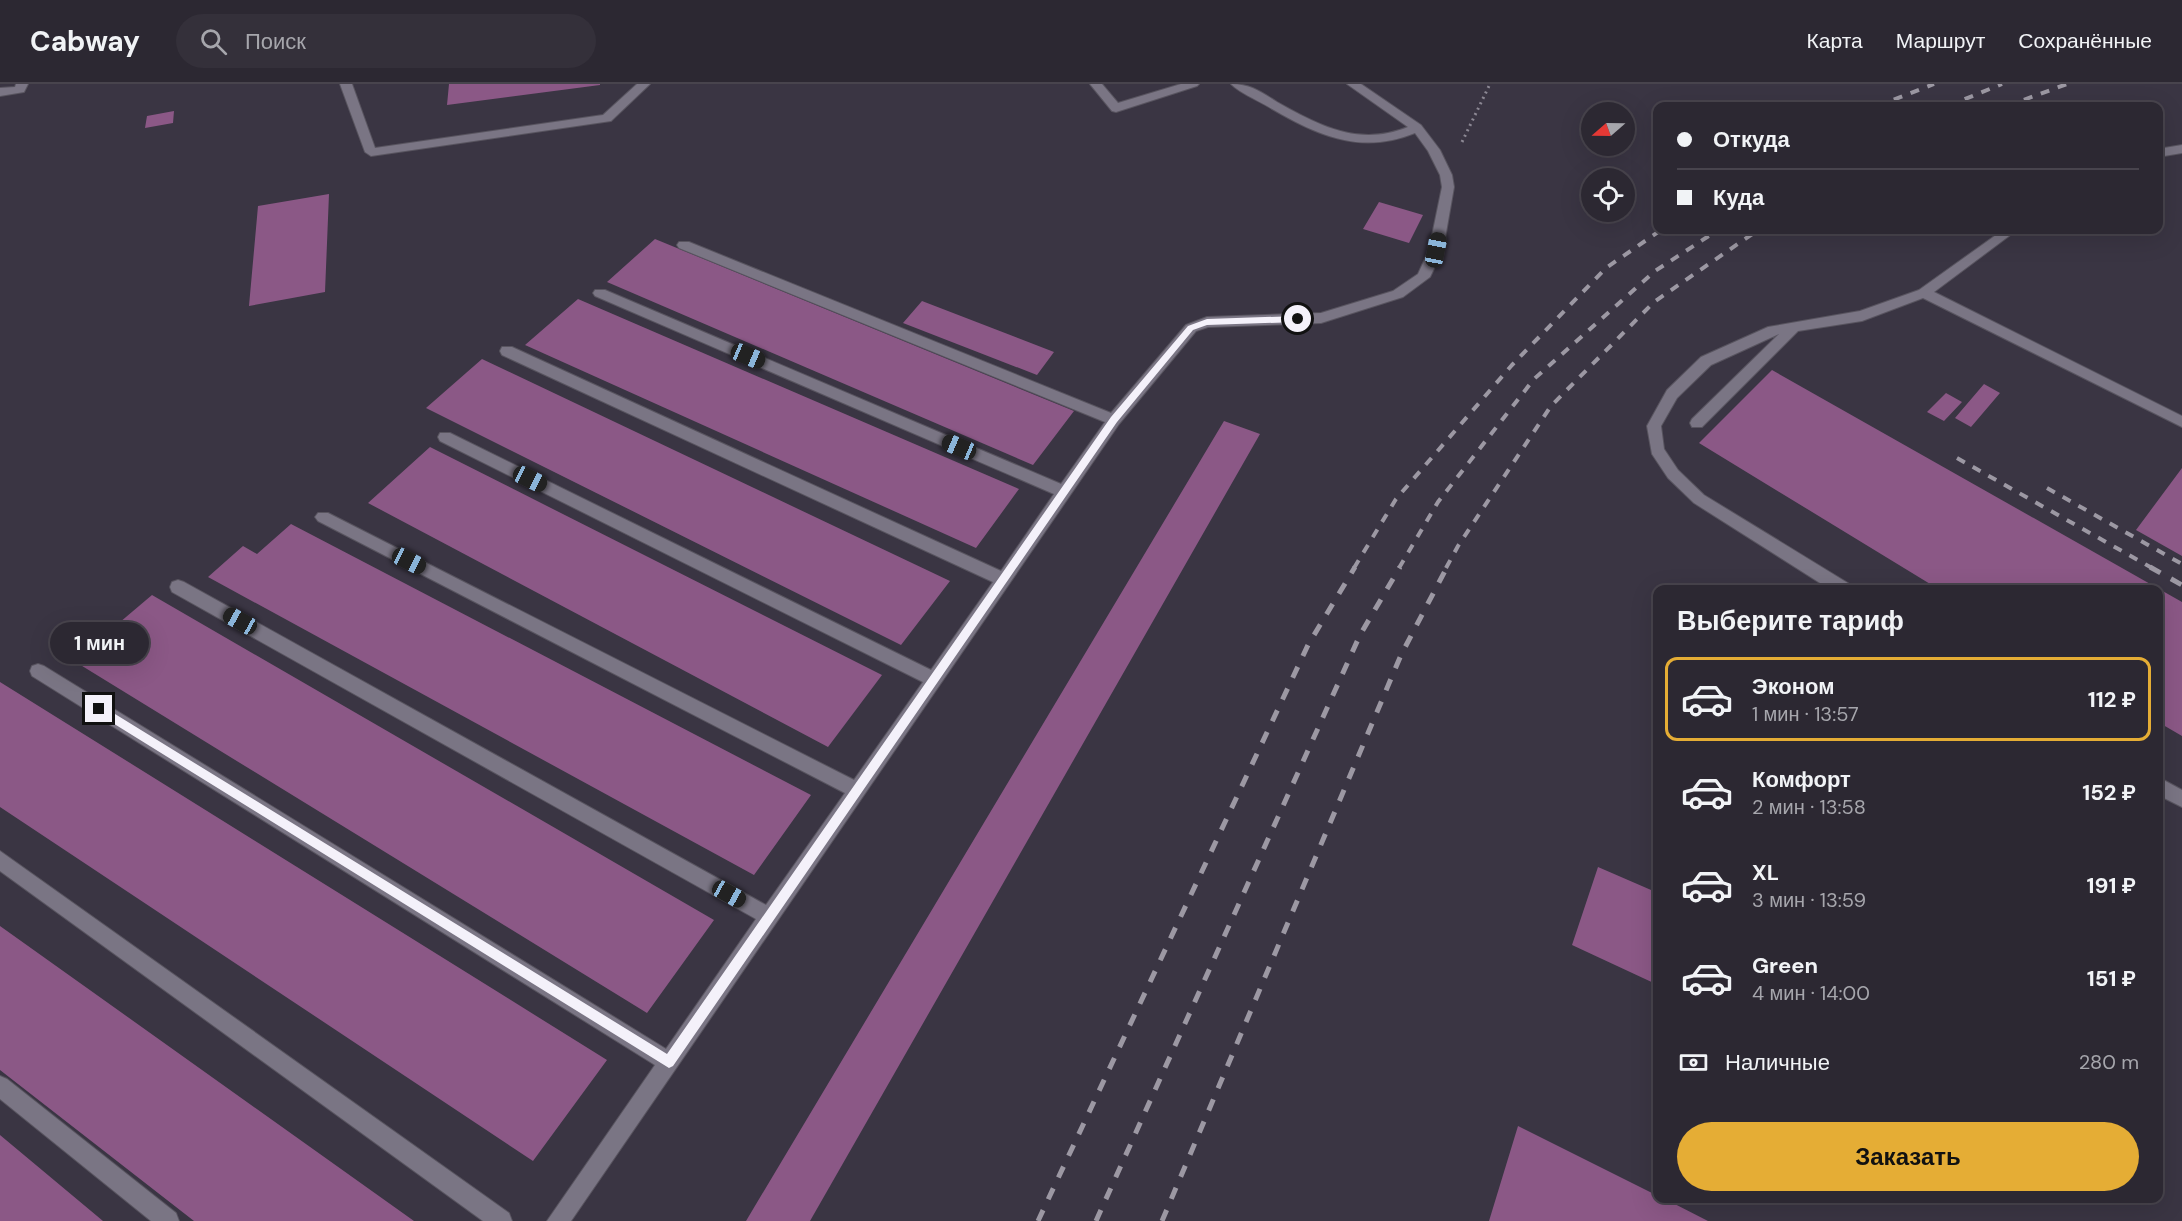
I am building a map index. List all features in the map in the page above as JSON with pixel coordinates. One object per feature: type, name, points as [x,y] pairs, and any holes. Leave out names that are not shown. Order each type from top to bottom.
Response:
[{"type":"lane","points":[[0,92],[20,90],[22,84]]},
{"type":"lane","points":[[346,84],[371,152],[607,118],[644,84]]},
{"type":"lane","points":[[1096,84],[1116,108],[1193,84]]},
{"type":"lane","points":[[1237,84],[1333,135],[1362,140],[1388,139],[1417,128]]},
{"type":"lane","points":[[558,1221],[1114,420],[1191,328],[1207,322],[1321,318],[1398,294],[1423,277],[1436,250],[1448,187],[1446,175],[1434,150],[1417,128],[1353,84]]},
{"type":"lane","points":[[2163,152],[2182,149]]},
{"type":"lane","points":[[1837,585],[1698,499],[1673,474],[1657,450],[1654,426],[1672,394],[1706,361],[1773,330],[1862,316],[1924,293],[2005,234]]},
{"type":"lane","points":[[684,244],[1114,420]]},
{"type":"lane","points":[[600,293],[1064,492]]},
{"type":"lane","points":[[1924,293],[2182,422]]},
{"type":"lane","points":[[1697,423],[1794,327]]},
{"type":"lane","points":[[507,351],[1004,579]]},
{"type":"lane","points":[[445,437],[934,679]]},
{"type":"lane","points":[[323,517],[857,791]]},
{"type":"lane","points":[[178,587],[770,917]]},
{"type":"lane","points":[[38,671],[669,1062]]},
{"type":"lane","points":[[2163,788],[2182,799]]},
{"type":"lane","points":[[0,860],[501,1221]]},
{"type":"lane","points":[[0,1086],[168,1221]]},
{"type":"path","points":[[1446,175],[1490,84]]},
{"type":"building","points":[[449,84],[600,84],[600,85],[447,105]]},
{"type":"building","points":[[174,111],[173,123],[145,128],[147,116]]},
{"type":"building","points":[[329,194],[325,292],[249,306],[258,206]]},
{"type":"building","points":[[1379,202],[1423,215],[1409,243],[1363,229]]},
{"type":"building","points":[[655,239],[1074,411],[1033,465],[607,282]]},
{"type":"building","points":[[578,299],[1019,489],[976,548],[525,345]]},
{"type":"building","points":[[922,301],[1054,352],[1037,375],[903,323]]},
{"type":"building","points":[[482,359],[950,581],[901,645],[426,408]]},
{"type":"building","points":[[1772,370],[2152,585],[1932,585],[1699,443]]},
{"type":"building","points":[[1984,384],[2000,393],[1971,427],[1955,418]]},
{"type":"building","points":[[1946,393],[1962,402],[1944,421],[1927,412]]},
{"type":"building","points":[[1224,421],[1260,434],[810,1221],[746,1221]]},
{"type":"building","points":[[430,447],[882,675],[828,747],[368,503]]},
{"type":"building","points":[[2182,468],[2182,556],[2136,530]]},
{"type":"building","points":[[291,524],[811,795],[754,875],[208,577],[243,546],[257,554]]},
{"type":"building","points":[[2163,591],[2182,602],[2182,736],[2163,725]]},
{"type":"building","points":[[152,595],[714,920],[647,1013],[74,661]]},
{"type":"building","points":[[0,682],[607,1060],[533,1161],[0,807]]},
{"type":"building","points":[[1598,867],[1653,891],[1653,983],[1572,945]]},
{"type":"building","points":[[0,926],[414,1221],[194,1221],[0,1070]]},
{"type":"building","points":[[1518,1126],[1653,1194],[1653,1203],[1673,1203],[1708,1221],[1489,1221]]},
{"type":"building","points":[[0,1135],[103,1221],[0,1221]]},
{"type":"railway","points":[[1887,102],[1934,84]]},
{"type":"railway","points":[[1958,102],[2002,84]]},
{"type":"railway","points":[[2018,102],[2067,84]]},
{"type":"railway","points":[[1354,568],[1396,499],[1512,365],[1606,268],[1655,234]]},
{"type":"railway","points":[[1399,568],[1438,502],[1534,379],[1655,271],[1712,234]]},
{"type":"railway","points":[[1446,568],[1458,546],[1551,406],[1654,302],[1752,234]]},
{"type":"railway","points":[[1957,458],[2152,568]]},
{"type":"railway","points":[[2047,488],[2182,564]]},
{"type":"railway","points":[[1038,1221],[1308,645],[1355,567]]},
{"type":"railway","points":[[1096,1221],[1360,635],[1400,567]]},
{"type":"railway","points":[[1162,1221],[1401,655],[1447,567]]},
{"type":"railway","points":[[2150,567],[2182,585]]},
{"type":"route","points":[[99,709],[669,1062],[1114,420],[1175,346],[1191,328],[1207,322],[1298,319]]}]
